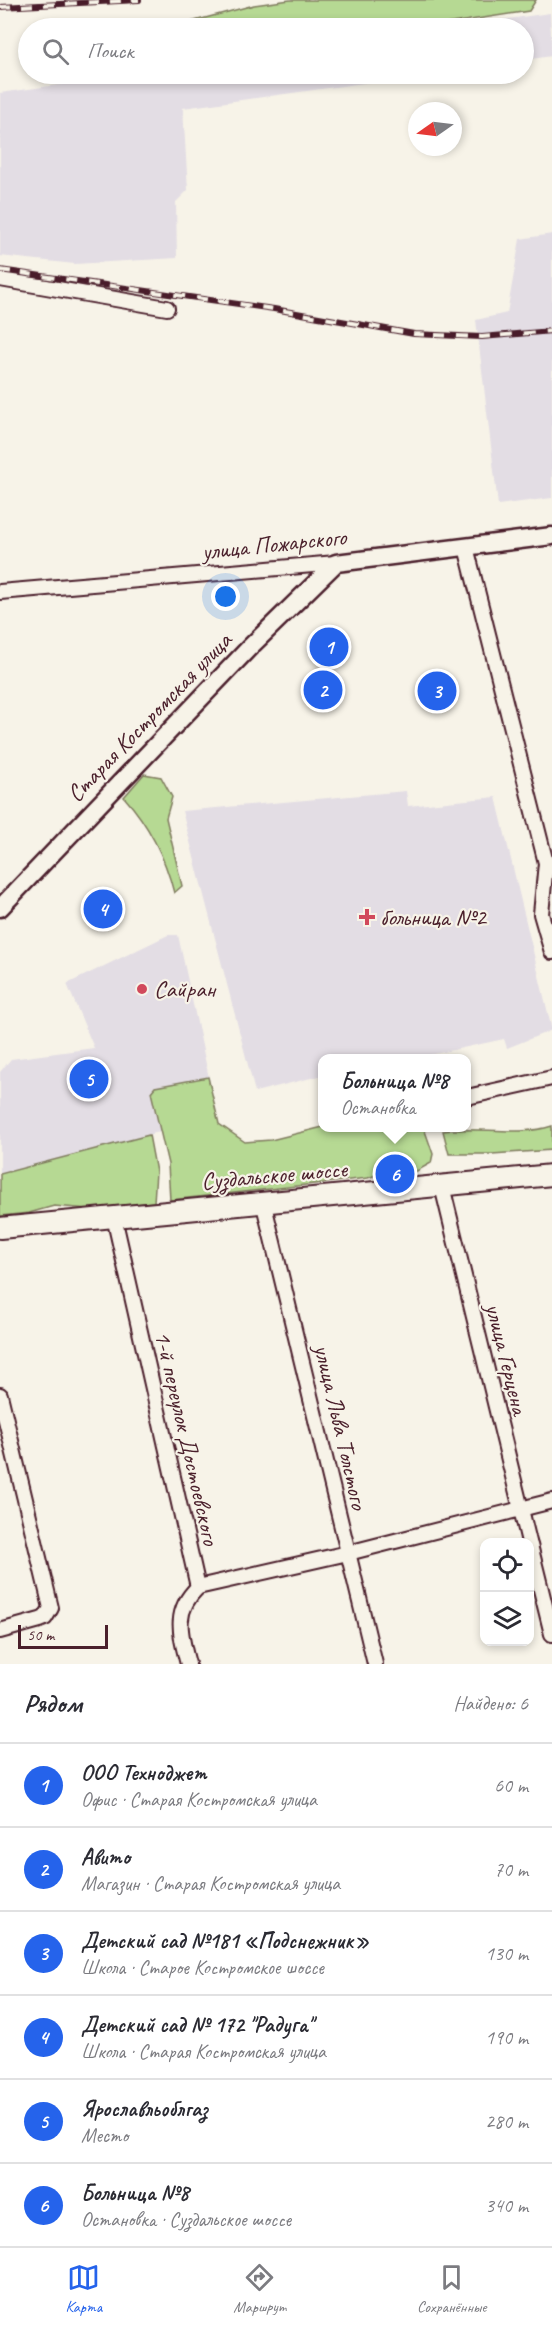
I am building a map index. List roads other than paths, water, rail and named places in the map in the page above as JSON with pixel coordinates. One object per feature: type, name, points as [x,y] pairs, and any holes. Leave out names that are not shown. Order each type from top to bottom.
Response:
[{"type":"main road","name":"Суздальское шоссе","points":[[0,1228],[552,1175]]},
{"type":"street","points":[[0,279],[167,308]]},
{"type":"street","name":"улица Пожарского","points":[[0,592],[336,563],[552,536]]},
{"type":"street","points":[[466,547],[546,863],[541,914],[552,952]]},
{"type":"street","name":"Старая Костромская улица","points":[[0,908],[250,647],[336,563]]},
{"type":"street","points":[[471,1095],[552,1078]]},
{"type":"street","name":"улица Герцена","points":[[442,1186],[528,1538]]},
{"type":"street","name":"улица Льва Толстого","points":[[263,1201],[375,1664]]},
{"type":"street","name":"1-й переулок Достоевского","points":[[114,1217],[198,1587]]},
{"type":"street","points":[[0,1395],[51,1602],[51,1608],[45,1618],[0,1631]]},
{"type":"street","points":[[188,1664],[181,1639],[181,1615],[186,1599],[198,1587],[348,1553],[552,1501]]},
{"type":"street","name":"улица Герцена","points":[[534,1564],[552,1634]]},
{"type":"railway","points":[[0,7],[139,0]]},
{"type":"railway","points":[[0,270],[274,309],[414,334],[482,337],[552,331]]},
{"type":"place","name":"ООО Техноджет","points":[[329,647]]},
{"type":"place","name":"Авито","points":[[323,690]]},
{"type":"place","name":"Детский сад №181 «Подснежник»","points":[[437,691]]},
{"type":"place","name":"Детский сад № 172 \"Радуга\"","points":[[103,909]]},
{"type":"place","name":"больница №2","points":[[367,917]]},
{"type":"place","name":"Сайран","points":[[142,989]]},
{"type":"place","name":"Ярославльоблгаз","points":[[89,1079]]},
{"type":"place","name":"Больница №8","points":[[395,1174]]}]
